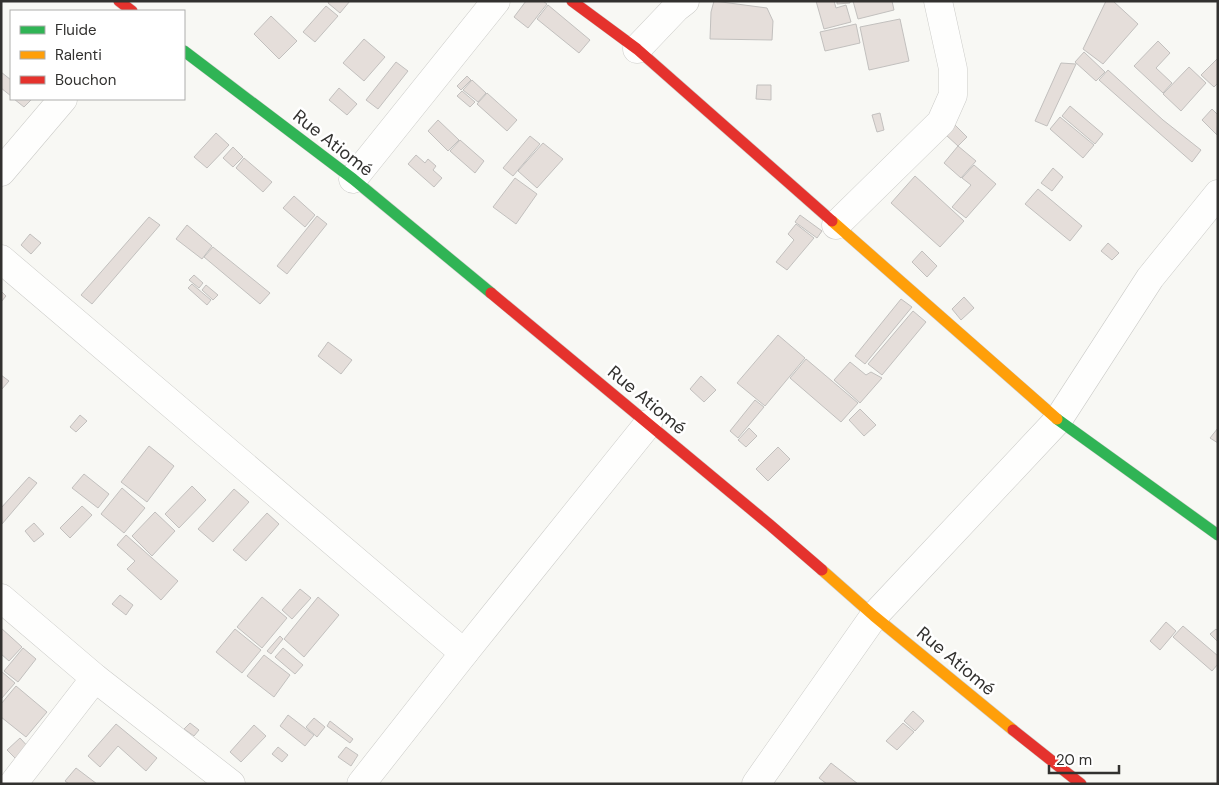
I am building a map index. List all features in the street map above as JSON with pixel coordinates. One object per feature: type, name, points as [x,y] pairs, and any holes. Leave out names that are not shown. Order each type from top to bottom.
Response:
[{"type":"street","points":[[119,1],[131,10]]},
{"type":"street","points":[[353,179],[496,1]]},
{"type":"street","points":[[572,1],[637,49],[1058,420],[1218,535]]},
{"type":"street","points":[[836,224],[941,122],[953,95],[953,69],[938,1]]},
{"type":"street","points":[[637,49],[679,3]]},
{"type":"street","name":"Rue Atiomé","points":[[185,52],[353,179],[770,525],[874,616],[991,713],[1081,784]]},
{"type":"street","points":[[1,172],[62,100]]},
{"type":"street","points":[[756,784],[874,616],[1058,420],[1150,278],[1218,194]]},
{"type":"street","points":[[1,259],[464,652]]},
{"type":"street","points":[[361,784],[464,652],[648,424]]},
{"type":"street","points":[[1,598],[95,678],[231,784]]},
{"type":"street","points":[[13,784],[95,678]]},
{"type":"building","points":[[329,1],[350,1],[340,13],[328,3]]},
{"type":"building","points":[[526,1],[543,1],[547,4],[528,28],[514,17]]},
{"type":"building","points":[[714,1],[767,8],[773,21],[772,40],[710,39],[711,12]]},
{"type":"building","points":[[816,1],[834,1],[836,8],[846,5],[851,22],[824,29]]},
{"type":"building","points":[[837,1],[850,1],[850,3],[837,4]]},
{"type":"building","points":[[853,1],[892,1],[894,10],[858,19]]},
{"type":"building","points":[[1106,1],[1113,1],[1138,24],[1103,64],[1083,49]]},
{"type":"building","points":[[548,5],[590,40],[579,53],[537,19]]},
{"type":"building","points":[[326,6],[338,16],[315,42],[303,32]]},
{"type":"building","points":[[271,16],[297,41],[279,59],[254,34]]},
{"type":"building","points":[[900,19],[909,61],[869,70],[860,27]]},
{"type":"building","points":[[856,24],[860,43],[825,51],[820,32]]},
{"type":"building","points":[[364,39],[385,57],[364,81],[343,63]]},
{"type":"building","points":[[1158,41],[1170,53],[1156,68],[1172,83],[1163,93],[1134,66]]},
{"type":"building","points":[[1084,52],[1105,72],[1096,81],[1075,62]]},
{"type":"building","points":[[1218,58],[1218,83],[1214,87],[1201,75]]},
{"type":"building","points":[[396,62],[408,71],[378,109],[366,100]]},
{"type":"building","points":[[1061,63],[1076,64],[1047,126],[1035,121]]},
{"type":"building","points":[[1189,67],[1206,83],[1181,111],[1163,94]]},
{"type":"building","points":[[1108,70],[1163,120],[1201,150],[1192,162],[1099,80]]},
{"type":"building","points":[[1,72],[10,79],[10,95],[1,88]]},
{"type":"building","points":[[467,76],[471,80],[461,90],[457,86]]},
{"type":"building","points":[[472,80],[486,93],[478,102],[463,90]]},
{"type":"building","points":[[757,85],[771,85],[771,100],[756,99]]},
{"type":"building","points":[[339,88],[357,104],[347,115],[329,100]]},
{"type":"building","points":[[462,91],[475,102],[470,107],[457,96]]},
{"type":"building","points":[[487,93],[517,120],[507,131],[477,104]]},
{"type":"building","points":[[15,100],[31,100],[24,107]]},
{"type":"building","points":[[1070,106],[1103,134],[1095,144],[1062,116]]},
{"type":"building","points":[[1212,109],[1218,115],[1217,135],[1202,120]]},
{"type":"building","points":[[880,113],[884,130],[877,132],[872,115]]},
{"type":"building","points":[[1060,117],[1094,145],[1083,158],[1050,129]]},
{"type":"building","points":[[438,120],[459,140],[448,151],[428,131]]},
{"type":"building","points":[[955,125],[967,137],[958,146],[946,135]]},
{"type":"building","points":[[216,133],[229,145],[207,168],[194,157]]},
{"type":"building","points":[[530,136],[540,144],[513,176],[503,168]]},
{"type":"building","points":[[460,140],[484,161],[475,173],[450,151]]},
{"type":"building","points":[[543,143],[563,159],[537,188],[518,171]]},
{"type":"building","points":[[958,146],[976,161],[961,178],[944,163]]},
{"type":"building","points":[[233,147],[243,157],[233,167],[223,158]]},
{"type":"building","points":[[416,155],[425,163],[428,159],[436,166],[433,170],[442,178],[434,187],[408,164]]},
{"type":"building","points":[[244,158],[272,182],[263,192],[236,168]]},
{"type":"building","points":[[974,165],[996,184],[966,218],[952,207],[971,185],[962,178]]},
{"type":"building","points":[[1053,168],[1063,177],[1052,191],[1041,183]]},
{"type":"building","points":[[915,176],[964,221],[940,247],[891,203]]},
{"type":"building","points":[[515,178],[537,194],[516,224],[493,207]]},
{"type":"building","points":[[1038,189],[1082,226],[1070,241],[1025,204]]},
{"type":"building","points":[[294,196],[315,215],[305,227],[283,208]]},
{"type":"building","points":[[800,215],[822,231],[817,238],[795,222]]},
{"type":"building","points":[[317,216],[327,224],[287,274],[277,266]]},
{"type":"building","points":[[149,217],[160,225],[92,304],[81,295]]},
{"type":"building","points":[[796,224],[814,238],[787,270],[776,262],[794,240],[788,234]]},
{"type":"building","points":[[187,225],[212,246],[202,259],[176,239]]},
{"type":"building","points":[[30,234],[41,243],[31,254],[21,245]]},
{"type":"building","points":[[1108,243],[1119,253],[1112,260],[1101,251]]},
{"type":"building","points":[[213,247],[270,293],[260,304],[204,257]]},
{"type":"building","points":[[922,251],[937,266],[927,277],[912,262]]},
{"type":"building","points":[[194,275],[203,283],[199,288],[189,280]]},
{"type":"building","points":[[192,284],[211,300],[207,305],[188,288]]},
{"type":"building","points":[[206,285],[218,295],[213,300],[202,290]]},
{"type":"building","points":[[1,291],[6,296],[1,302]]},
{"type":"building","points":[[964,297],[974,308],[961,320],[952,309]]},
{"type":"building","points":[[901,299],[912,307],[865,364],[855,356]]},
{"type":"building","points":[[913,311],[926,322],[882,375],[868,364]]},
{"type":"building","points":[[778,335],[805,358],[765,406],[737,383]]},
{"type":"building","points":[[328,342],[352,360],[341,374],[318,356]]},
{"type":"building","points":[[806,359],[858,403],[841,422],[790,378]]},
{"type":"building","points":[[850,362],[866,375],[871,372],[882,378],[860,403],[834,380]]},
{"type":"building","points":[[1,375],[9,381],[1,390]]},
{"type":"building","points":[[701,376],[716,390],[704,402],[690,389]]},
{"type":"building","points":[[755,400],[764,407],[738,438],[730,431]]},
{"type":"building","points":[[860,409],[876,425],[864,436],[849,420]]},
{"type":"building","points":[[80,415],[87,421],[76,432],[70,427]]},
{"type":"building","points":[[749,428],[757,436],[746,447],[738,440]]},
{"type":"building","points":[[1218,428],[1218,443],[1210,438]]},
{"type":"building","points":[[149,446],[174,466],[147,502],[121,482]]},
{"type":"building","points":[[778,447],[790,459],[768,481],[756,469]]},
{"type":"building","points":[[84,474],[109,494],[98,508],[72,488]]},
{"type":"building","points":[[29,477],[37,483],[2,524],[1,508]]},
{"type":"building","points":[[192,486],[206,500],[179,528],[165,514]]},
{"type":"building","points":[[122,488],[145,508],[124,533],[101,514]]},
{"type":"building","points":[[234,489],[249,502],[213,542],[198,529]]},
{"type":"building","points":[[82,506],[92,515],[70,538],[60,528]]},
{"type":"building","points":[[155,512],[175,531],[152,556],[132,536]]},
{"type":"building","points":[[267,513],[279,524],[246,561],[233,550]]},
{"type":"building","points":[[34,523],[44,534],[34,542],[25,531]]},
{"type":"building","points":[[126,535],[178,581],[161,600],[127,569],[135,561],[117,545]]},
{"type":"building","points":[[300,589],[311,598],[292,619],[282,610]]},
{"type":"building","points":[[120,595],[133,605],[126,615],[112,604]]},
{"type":"building","points":[[262,597],[287,618],[262,648],[237,627]]},
{"type":"building","points":[[318,597],[339,615],[304,657],[284,639]]},
{"type":"building","points":[[1166,622],[1176,631],[1160,650],[1150,641]]},
{"type":"building","points":[[1183,626],[1218,656],[1218,664],[1212,671],[1173,637]]},
{"type":"building","points":[[1,628],[22,647],[9,661],[1,654]]},
{"type":"building","points":[[235,629],[261,650],[242,673],[216,652]]},
{"type":"building","points":[[1216,629],[1218,631],[1218,642],[1210,634]]},
{"type":"building","points":[[280,636],[283,639],[271,654],[267,651]]},
{"type":"building","points":[[23,648],[36,659],[18,682],[4,671]]},
{"type":"building","points":[[283,648],[303,665],[295,674],[275,657]]},
{"type":"building","points":[[264,655],[290,675],[274,697],[247,676]]},
{"type":"building","points":[[1,671],[15,683],[1,699]]},
{"type":"building","points":[[16,686],[47,712],[26,737],[1,717],[1,704]]},
{"type":"building","points":[[913,711],[924,721],[915,731],[904,721]]},
{"type":"building","points":[[288,715],[314,735],[305,746],[280,726]]},
{"type":"building","points":[[314,718],[325,727],[317,737],[306,727]]},
{"type":"building","points":[[330,721],[353,739],[350,743],[327,726]]},
{"type":"building","points":[[190,723],[199,730],[194,736],[184,729]]},
{"type":"building","points":[[903,723],[914,732],[897,750],[886,741]]},
{"type":"building","points":[[116,724],[157,758],[146,771],[118,746],[100,767],[88,756]]},
{"type":"building","points":[[254,725],[266,736],[241,762],[230,752]]},
{"type":"building","points":[[20,738],[31,750],[18,761],[7,750]]},
{"type":"building","points":[[278,747],[288,755],[282,762],[272,754]]},
{"type":"building","points":[[346,747],[358,755],[351,766],[338,757]]},
{"type":"building","points":[[831,763],[858,784],[827,784],[819,778]]},
{"type":"building","points":[[76,768],[97,784],[69,784],[65,781]]},
{"type":"traffic: fast","points":[[185,52],[353,179],[491,293]]},
{"type":"traffic: fast","points":[[1057,419],[1218,535]]},
{"type":"traffic: slow","points":[[832,221],[1057,419]]},
{"type":"traffic: slow","points":[[822,570],[874,616],[1013,730]]},
{"type":"traffic: jam","points":[[119,1],[131,10]]},
{"type":"traffic: jam","points":[[572,1],[637,49],[832,221]]},
{"type":"traffic: jam","points":[[491,293],[822,570]]},
{"type":"traffic: jam","points":[[1013,730],[1081,784]]}]
